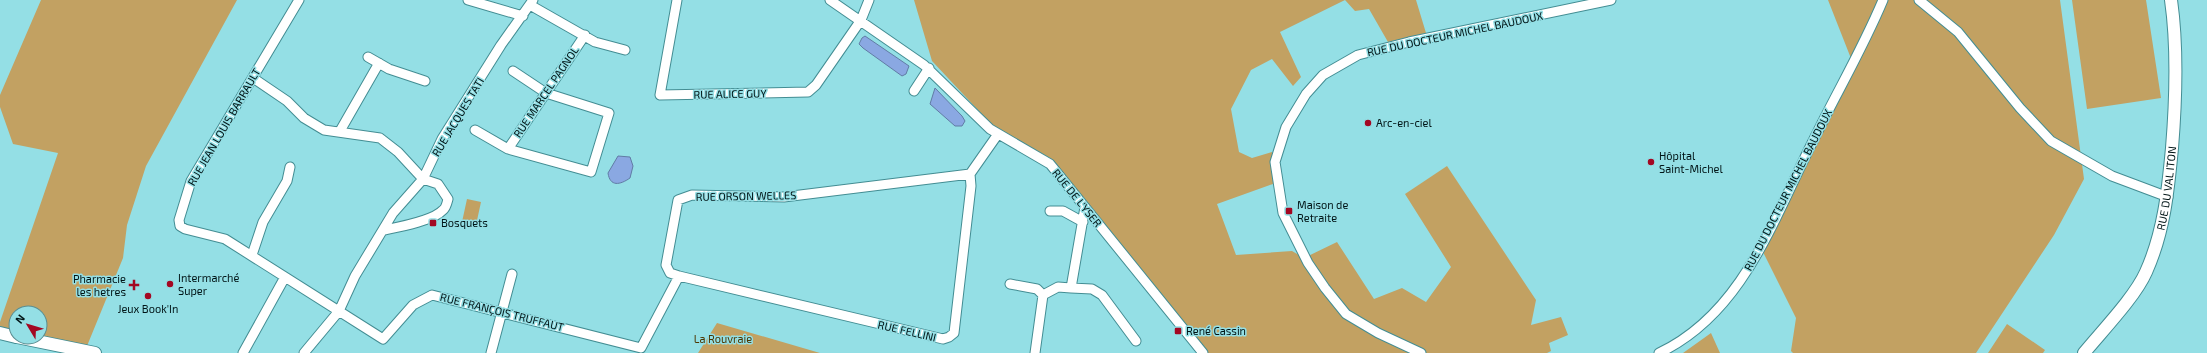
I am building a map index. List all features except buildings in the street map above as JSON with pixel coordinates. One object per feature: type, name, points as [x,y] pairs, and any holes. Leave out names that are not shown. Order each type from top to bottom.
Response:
[{"type":"street","name":"RUE JEAN LOUIS BARRAULT","points":[[299,0],[191,181],[179,220],[180,226],[185,229],[225,239],[339,311]]},
{"type":"street","points":[[468,0],[523,16]]},
{"type":"street","name":"RUE ALICE GUY","points":[[677,0],[660,95],[808,92],[816,85],[861,20]]},
{"type":"street","name":"RUE DE L'YSER","points":[[830,0],[929,68],[979,119],[998,134],[1050,164],[1203,353]]},
{"type":"street","points":[[861,20],[869,0]]},
{"type":"street","name":"RUE DU DOCTEUR MICHEL BAUDOUX","points":[[1421,353],[1378,333],[1346,314],[1325,288],[1308,263],[1283,213],[1276,162],[1286,127],[1306,94],[1323,75],[1358,56],[1409,42],[1612,0]]},
{"type":"street","name":"RUE DU DOCTEUR MICHEL BAUDOUX","points":[[1659,353],[1683,339],[1707,320],[1733,292],[1754,260],[1801,165],[1866,40],[1883,0]]},
{"type":"street","points":[[1919,0],[1958,32],[2020,108],[2051,141],[2112,176],[2168,197]]},
{"type":"street","name":"RUE DU VAL ITON","points":[[2084,353],[2122,308],[2146,273],[2161,234],[2168,197],[2177,97],[2173,12],[2171,0]]},
{"type":"street","points":[[2173,12],[2174,0]]},
{"type":"street","points":[[531,2],[595,42],[625,50]]},
{"type":"street","name":"RUE JACQUES TATI","points":[[304,353],[339,311],[355,276],[393,213],[423,179],[442,139],[501,45],[523,16],[531,2]]},
{"type":"street","name":"RUE MARCEL PAGNOL","points":[[508,149],[585,35]]},
{"type":"street","points":[[368,57],[389,69],[424,81]]},
{"type":"street","points":[[340,131],[379,63]]},
{"type":"street","points":[[914,91],[929,68]]},
{"type":"street","points":[[475,130],[508,149],[591,172],[609,113],[546,93],[513,71]]},
{"type":"street","points":[[253,78],[287,101],[304,118],[324,130],[340,131],[380,138],[398,152],[423,179],[438,184],[448,199],[445,209],[438,214],[384,230]]},
{"type":"street","points":[[970,174],[998,134]]},
{"type":"street","points":[[252,255],[262,222],[287,181],[290,167]]},
{"type":"street","name":"RUE ORSON WELLES","points":[[679,276],[670,273],[666,265],[678,200],[692,196],[784,197],[970,174]]},
{"type":"street","name":"RUE FELLINI","points":[[679,276],[943,340],[954,333],[971,186],[970,174]]},
{"type":"street","points":[[1071,288],[1085,208]]},
{"type":"street","points":[[1050,211],[1063,211],[1083,222]]},
{"type":"street","points":[[491,353],[512,274]]},
{"type":"street","name":"RUE FRANÇOIS TRUFFAUT","points":[[339,311],[383,340],[413,305],[432,294],[639,350],[679,276]]},
{"type":"street","points":[[243,353],[285,277]]},
{"type":"street","points":[[1010,284],[1037,289],[1043,295]]},
{"type":"street","points":[[1043,295],[1058,287],[1092,289],[1102,295],[1136,341]]},
{"type":"street","points":[[1035,353],[1043,295]]},
{"type":"street","points":[[48,344],[95,353]]},
{"type":"green space","points":[[41,0],[237,0],[146,166],[127,225],[123,258],[87,346],[48,339],[48,305],[8,305],[8,333],[0,332],[0,322],[58,153],[13,144],[0,107],[0,95]]},
{"type":"green space","points":[[914,0],[1345,0],[1280,32],[1301,77],[1293,86],[1272,59],[1251,70],[1231,109],[1239,152],[1252,158],[1272,152],[1273,184],[1217,204],[1236,255],[1292,251],[1304,258],[1337,242],[1374,299],[1402,288],[1426,302],[1451,267],[1405,194],[1447,166],[1536,300],[1531,325],[1561,317],[1568,335],[1549,343],[1551,351],[1547,353],[1205,353],[1158,296],[1050,158],[993,126],[932,61]]},
{"type":"green space","points":[[1345,0],[1416,0],[1426,33],[1388,42],[1369,9],[1355,11]]},
{"type":"green space","points":[[1828,0],[2060,0],[2084,179],[2054,235],[1976,353],[1793,353],[1791,351],[1796,318],[1763,252],[1852,61]]},
{"type":"green space","points":[[2072,0],[2146,0],[2161,98],[2087,109]]},
{"type":"green space","points":[[467,199],[481,202],[476,225],[462,222]]},
{"type":"green space","name":"La Rouvraie","points":[[717,323],[820,353],[698,353]]},
{"type":"green space","points":[[2007,324],[2045,350],[2043,353],[1988,353]]},
{"type":"green space","points":[[1711,333],[1720,353],[1683,353]]},
{"type":"water","points":[[865,36],[909,66],[906,74],[902,76],[863,48],[859,44]]},
{"type":"water","points":[[935,88],[962,116],[965,121],[962,126],[955,126],[930,104]]},
{"type":"water","points":[[618,156],[630,157],[633,166],[630,178],[623,182],[613,183],[609,178],[608,173]]},
{"type":"place","name":"Arc-en-ciel","points":[[1368,123]]},
{"type":"place","name":"Hôpital Saint-Michel","points":[[1651,162]]},
{"type":"place","name":"Maison de Retraite","points":[[1289,211]]},
{"type":"place","name":"Bosquets","points":[[433,223]]},
{"type":"place","name":"Intermarché Super","points":[[170,284]]},
{"type":"place","name":"Pharmacie les hetres","points":[[134,285]]},
{"type":"place","name":"Jeux Book'In","points":[[148,296]]},
{"type":"place","name":"René Cassin","points":[[1178,331]]}]
